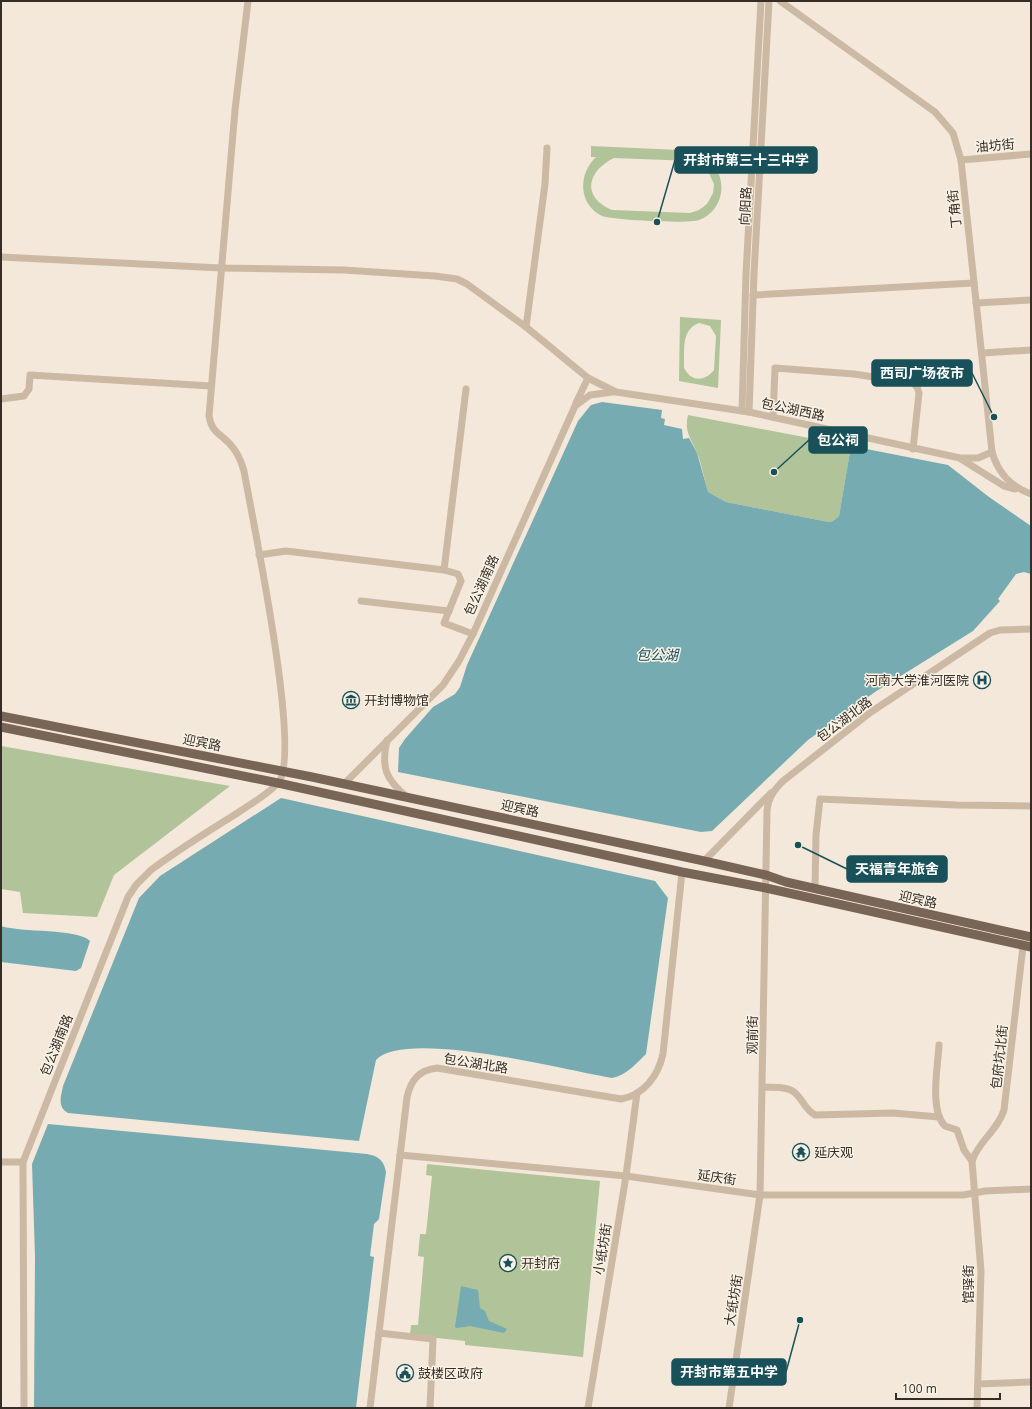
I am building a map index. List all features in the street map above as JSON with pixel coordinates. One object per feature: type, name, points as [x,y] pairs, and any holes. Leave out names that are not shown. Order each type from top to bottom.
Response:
[{"type":"main road","name":"迎宾路","points":[[1,716],[344,784],[704,861],[1031,937]]},
{"type":"main road","name":"迎宾路","points":[[1,727],[278,783],[682,872],[766,888],[1027,947]]},
{"type":"street","name":"包公湖南路","points":[[24,1408],[23,1162],[125,904],[133,889],[156,866],[260,798],[278,783],[283,772],[286,748],[282,692],[259,555],[241,461],[230,444],[215,431],[211,424],[209,408],[235,110],[248,1]]},
{"type":"street","name":"向阳路","points":[[746,411],[746,274],[761,1]]},
{"type":"street","name":"向阳路","points":[[746,411],[769,1]]},
{"type":"street","name":"丁角街","points":[[780,1],[942,118],[953,133],[961,160],[992,452],[1003,476],[1020,490]]},
{"type":"street","points":[[526,327],[545,184],[547,148]]},
{"type":"street","name":"油坊街","points":[[961,160],[1031,154]]},
{"type":"street","name":"包公湖西路","points":[[1,257],[221,268],[344,270],[435,276],[457,280],[467,284],[526,327],[588,378],[616,392],[773,416],[912,449],[960,458],[978,458],[992,452]]},
{"type":"street","points":[[753,295],[974,282]]},
{"type":"street","points":[[976,303],[1031,300]]},
{"type":"street","points":[[982,353],[1031,350]]},
{"type":"street","points":[[773,416],[775,368],[854,374],[913,383],[917,386],[919,394],[912,449]]},
{"type":"street","points":[[1,399],[24,396],[29,389],[30,375],[211,386]]},
{"type":"street","name":"包公湖南路","points":[[344,784],[443,685],[459,661],[473,634],[588,378]]},
{"type":"street","points":[[444,570],[466,389]]},
{"type":"street","points":[[575,406],[590,395],[616,392]]},
{"type":"street","points":[[960,458],[1004,486],[1031,494]]},
{"type":"street","points":[[1020,490],[1031,491]]},
{"type":"street","points":[[259,555],[286,551],[455,572],[460,576],[461,580],[444,623],[473,634]]},
{"type":"street","points":[[360,601],[449,611]]},
{"type":"street","name":"包公湖北路","points":[[766,875],[767,807],[775,789],[871,712],[990,633],[1000,630],[1031,629]]},
{"type":"street","points":[[387,740],[384,757],[386,773],[394,786],[408,798]]},
{"type":"street","points":[[704,861],[775,789]]},
{"type":"street","points":[[815,888],[816,836],[820,800],[1031,806]]},
{"type":"street","name":"包公湖北路","points":[[370,1408],[409,1088],[417,1076],[428,1070],[444,1069],[621,1099],[637,1093],[653,1078],[663,1054],[682,872]]},
{"type":"street","name":"观前街","points":[[760,1195],[766,875]]},
{"type":"street","name":"包府坑北街","points":[[972,1161],[976,1152],[1001,1120],[1004,1110],[1027,947]]},
{"type":"street","points":[[939,1045],[936,1101],[940,1118],[945,1126],[957,1130],[964,1150],[972,1161]]},
{"type":"street","points":[[763,1087],[786,1089],[794,1092],[810,1113],[816,1115],[893,1113],[940,1118]]},
{"type":"street","name":"小纸坊街","points":[[588,1408],[626,1176],[637,1093]]},
{"type":"street","name":"延庆街","points":[[400,1155],[626,1176],[760,1195],[948,1195],[985,1191],[1031,1189]]},
{"type":"street","name":"馆驿街","points":[[972,1161],[973,1193],[981,1271],[978,1408]]},
{"type":"street","points":[[1,1162],[23,1162]]},
{"type":"street","name":"大纸坊街","points":[[729,1408],[760,1195]]},
{"type":"street","points":[[379,1333],[432,1339],[434,1341],[430,1408]]},
{"type":"street","points":[[978,1384],[1031,1382]]},
{"type":"green space","points":[[591,146],[723,152],[723,161],[709,160],[715,167],[720,179],[720,197],[714,210],[699,220],[681,222],[650,221],[602,216],[594,211],[588,204],[583,188],[586,172],[596,157],[591,157]],"holes":[[[614,158],[692,161],[707,169],[714,184],[713,193],[707,204],[699,210],[690,213],[612,210],[602,205],[595,198],[592,191],[591,184],[593,177],[605,163]]]},
{"type":"green space","points":[[680,317],[721,320],[718,388],[679,381]],"holes":[[[699,323],[710,326],[716,336],[714,370],[707,376],[699,379],[691,376],[684,368],[686,336],[693,326]]]},
{"type":"green space","points":[[688,415],[851,446],[839,516],[833,521],[829,522],[726,502],[708,492],[699,458],[689,435],[687,426]]},
{"type":"green space","points":[[1,746],[230,786],[114,875],[97,917],[23,913],[20,892],[1,889]]},
{"type":"green space","name":"开封府","points":[[427,1164],[600,1181],[583,1357],[465,1345],[465,1341],[410,1335],[411,1325],[418,1325],[424,1257],[418,1256],[420,1234],[426,1234],[432,1176],[426,1175]]},
{"type":"water","name":"包公湖","points":[[602,402],[662,410],[661,418],[665,419],[664,425],[682,429],[683,439],[689,438],[697,453],[708,492],[726,502],[829,522],[833,521],[839,516],[851,446],[948,465],[989,497],[1031,526],[1031,574],[1024,572],[1016,574],[998,599],[1000,601],[973,631],[875,692],[808,740],[712,831],[701,832],[398,772],[399,748],[405,739],[433,707],[455,694],[460,687],[467,665],[578,421],[591,405]]},
{"type":"water","points":[[281,798],[655,881],[668,898],[646,1054],[622,1075],[612,1078],[489,1054],[419,1048],[393,1051],[376,1060],[359,1141],[68,1113],[65,1111],[61,1104],[63,1086],[139,898],[160,876]]},
{"type":"water","points":[[1,926],[62,932],[84,937],[90,941],[81,968],[76,971],[1,962]]},
{"type":"water","points":[[48,1124],[367,1154],[378,1158],[384,1165],[386,1172],[379,1219],[374,1224],[370,1256],[374,1257],[356,1408],[34,1408],[35,1256],[32,1164]]},
{"type":"water","points":[[461,1286],[478,1290],[480,1308],[485,1311],[489,1321],[507,1329],[504,1333],[470,1326],[455,1327]]},
{"type":"place","name":"开封市第三十三中学","points":[[657,222]]},
{"type":"place","name":"西司广场夜市","points":[[994,417]]},
{"type":"place","name":"包公祠","points":[[774,472]]},
{"type":"place","name":"河南大学淮河医院","points":[[982,680]]},
{"type":"place","name":"开封博物馆","points":[[351,700]]},
{"type":"place","name":"天福青年旅舍","points":[[798,845]]},
{"type":"place","name":"延庆观","points":[[801,1152]]},
{"type":"place","name":"开封府","points":[[508,1263]]},
{"type":"place","name":"开封市第五中学","points":[[800,1320]]},
{"type":"place","name":"鼓楼区政府","points":[[405,1373]]}]
